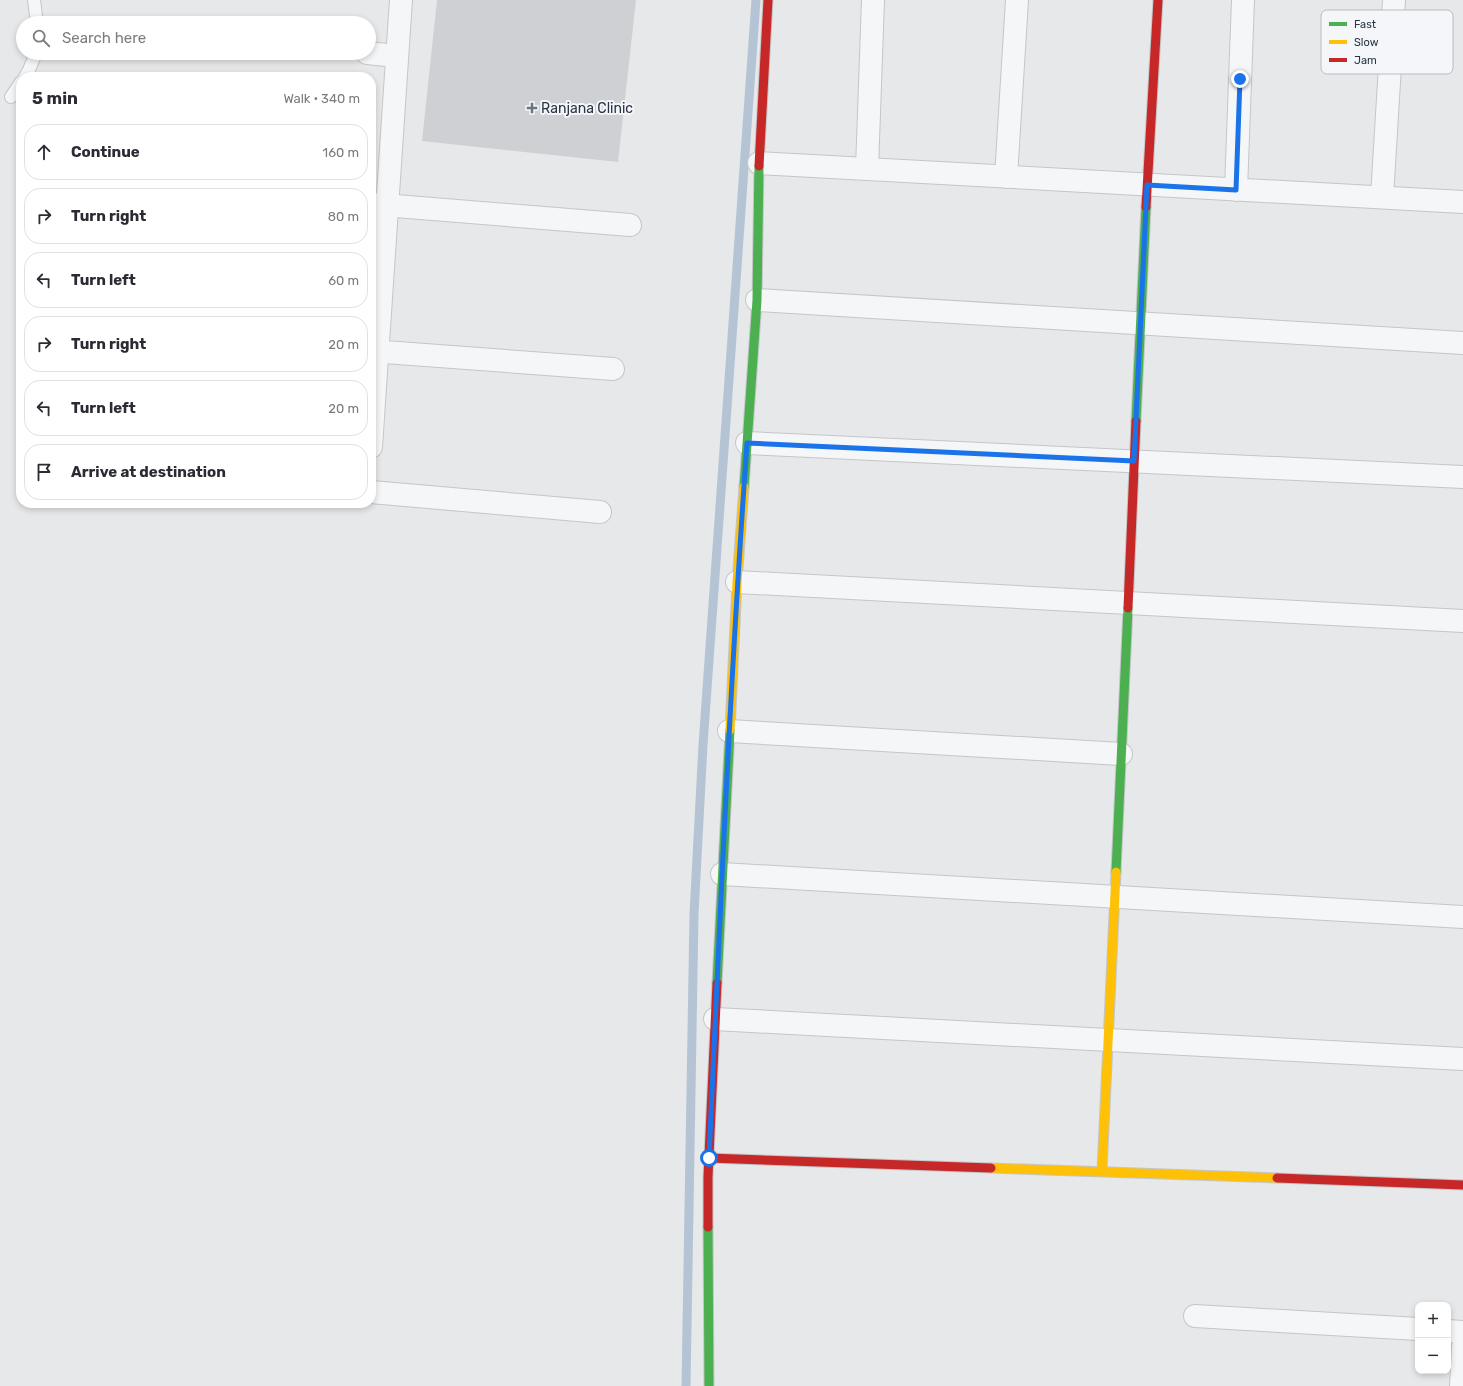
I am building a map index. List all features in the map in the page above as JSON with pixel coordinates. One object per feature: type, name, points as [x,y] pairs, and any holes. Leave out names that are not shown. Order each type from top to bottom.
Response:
[{"type":"street","points":[[376,293],[379,205],[397,56],[401,0]]},
{"type":"street","points":[[709,1386],[709,1158],[714,1020],[737,582],[757,300],[759,163],[768,0]]},
{"type":"street","points":[[867,169],[873,0]]},
{"type":"street","points":[[1006,177],[1017,0]]},
{"type":"street","points":[[1102,1171],[1147,185],[1158,0]]},
{"type":"street","points":[[1236,190],[1243,0]]},
{"type":"street","points":[[1393,10],[1394,0]]},
{"type":"street","points":[[376,54],[397,56]]},
{"type":"street","points":[[1382,197],[1389,74]]},
{"type":"street","points":[[759,163],[1463,202]]},
{"type":"street","points":[[379,205],[630,225]]},
{"type":"street","points":[[757,300],[1463,343]]},
{"type":"street","points":[[376,351],[613,369]]},
{"type":"street","points":[[747,443],[1463,477]]},
{"type":"street","points":[[376,492],[600,512]]},
{"type":"street","points":[[737,582],[1463,621]]},
{"type":"street","points":[[729,730],[1121,754]]},
{"type":"street","points":[[722,874],[1463,917]]},
{"type":"street","points":[[714,1020],[1463,1059]]},
{"type":"street","points":[[709,1158],[1463,1185]]},
{"type":"street","points":[[1195,1316],[1415,1330]]},
{"type":"street","points":[[1451,1331],[1463,1332]]},
{"type":"street","points":[[1460,1386],[1463,1346]]},
{"type":"lane","points":[[34,0],[36,16]]},
{"type":"lane","points":[[28,72],[33,60]]},
{"type":"lane","points":[[11,97],[16,90]]},
{"type":"building","points":[[437,0],[636,0],[618,162],[422,141]]},
{"type":"waterway","points":[[686,1386],[694,914],[703,745],[756,0]]},
{"type":"traffic: fast","points":[[744,487],[757,300],[759,166]]},
{"type":"traffic: fast","points":[[1136,421],[1146,207]]},
{"type":"traffic: fast","points":[[1116,872],[1128,608]]},
{"type":"traffic: fast","points":[[717,983],[730,730]]},
{"type":"traffic: fast","points":[[708,1227],[709,1386]]},
{"type":"traffic: slow","points":[[730,730],[737,582],[744,487]]},
{"type":"traffic: slow","points":[[1102,1171],[1116,872]]},
{"type":"traffic: slow","points":[[991,1168],[1277,1178]]},
{"type":"traffic: jam","points":[[759,166],[768,0]]},
{"type":"traffic: jam","points":[[1146,207],[1158,0]]},
{"type":"traffic: jam","points":[[1128,608],[1136,421]]},
{"type":"traffic: jam","points":[[708,1227],[708,1177],[717,983]]},
{"type":"traffic: jam","points":[[709,1158],[991,1168]]},
{"type":"traffic: jam","points":[[1277,1178],[1463,1185]]},
{"type":"place","name":"Ranjana Clinic","points":[[532,108]]},
{"type":"route","points":[[709,1158],[714,1020],[737,582],[747,443],[1134,461],[1147,185],[1236,190],[1240,79]]}]
